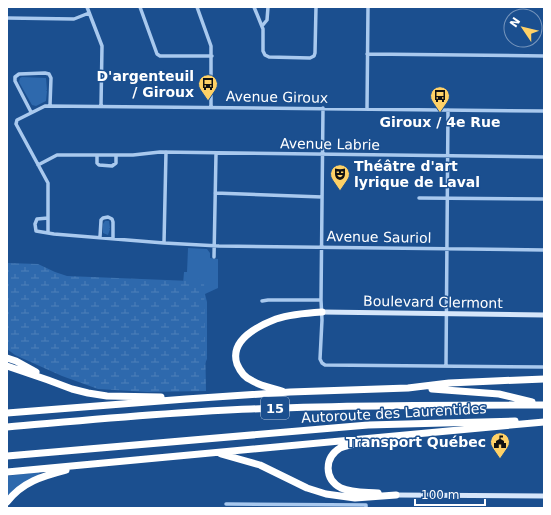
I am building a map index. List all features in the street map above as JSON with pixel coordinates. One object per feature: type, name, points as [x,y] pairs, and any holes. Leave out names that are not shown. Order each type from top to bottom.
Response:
[{"type":"highway","points":[[290,392],[260,385],[248,379],[241,372],[238,366],[236,356],[237,348],[246,335],[271,321],[291,315],[322,312]]},
{"type":"highway","points":[[7,358],[16,361],[48,380]]},
{"type":"highway","points":[[7,366],[72,389],[98,395],[186,399]]},
{"type":"highway","points":[[408,388],[449,383],[544,379]]},
{"type":"highway","points":[[7,413],[290,392],[408,388],[443,389],[499,394],[544,405]]},
{"type":"highway","name":"Autoroute des Laurentides","points":[[7,427],[166,413],[250,409],[349,406],[544,405]]},
{"type":"highway","name":"Autoroute des Laurentides","points":[[7,456],[372,425],[477,421],[544,421]]},
{"type":"highway","points":[[7,472],[544,421]]},
{"type":"highway","points":[[396,495],[356,492],[344,489],[338,486],[328,474],[328,462],[332,455],[343,447],[399,435]]},
{"type":"highway","points":[[216,452],[260,465],[307,488],[326,494],[355,498],[396,495]]},
{"type":"highway","points":[[7,502],[20,488],[35,479],[89,464]]},
{"type":"street","points":[[87,7],[102,46],[100,106]]},
{"type":"street","points":[[140,7],[155,50],[159,55],[212,56]]},
{"type":"street","points":[[202,7],[197,8],[211,46],[212,56],[211,107]]},
{"type":"street","points":[[254,7],[264,30],[263,52],[266,56],[312,57],[316,53],[316,7]]},
{"type":"street","points":[[262,26],[267,20],[268,7]]},
{"type":"street","points":[[367,109],[368,7]]},
{"type":"street","points":[[7,18],[74,19],[89,13]]},
{"type":"street","points":[[367,54],[544,56]]},
{"type":"street","points":[[31,112],[15,81],[15,78],[19,74],[45,73],[49,75],[50,105]]},
{"type":"street","name":"Avenue Giroux","points":[[38,165],[16,126],[16,122],[31,112],[43,106],[50,105],[544,111]]},
{"type":"street","points":[[323,108],[321,362],[325,365],[544,367]]},
{"type":"street","points":[[446,366],[448,110]]},
{"type":"street","points":[[164,243],[166,152]]},
{"type":"street","name":"Avenue Labrie","points":[[38,165],[57,155],[116,155],[166,152],[216,154],[544,157]]},
{"type":"street","points":[[214,257],[216,154]]},
{"type":"street","points":[[97,155],[97,163],[99,165],[112,166],[116,163],[116,155]]},
{"type":"street","points":[[38,165],[48,182],[48,218],[48,232],[38,231],[35,227],[37,220],[48,218]]},
{"type":"street","points":[[215,194],[322,197]]},
{"type":"street","points":[[419,198],[544,199]]},
{"type":"street","points":[[100,237],[101,220],[103,218],[108,218],[113,222],[113,238]]},
{"type":"street","name":"Avenue Sauriol","points":[[48,232],[164,243],[214,246],[544,250]]},
{"type":"street","points":[[262,301],[321,300]]},
{"type":"street","name":"Boulevard Clermont","points":[[322,312],[544,315]]},
{"type":"street","points":[[396,495],[544,496]]},
{"type":"street","points":[[226,504],[366,505],[366,508]]},
{"type":"green space","points":[[20,78],[46,78],[46,101],[36,106],[32,105],[19,82]]},
{"type":"green space","points":[[105,221],[109,221],[110,229],[108,235],[103,233],[103,224]]},
{"type":"green space","points":[[188,248],[207,249],[210,253],[210,258],[218,259],[218,288],[205,294],[207,302],[207,359],[204,366],[183,284],[184,272],[187,272]]},
{"type":"green space","points":[[7,263],[38,264],[67,276],[191,281],[202,278],[204,280],[206,391],[147,392],[98,389],[62,376],[15,355],[7,349]]},
{"type":"green space","points":[[39,472],[40,475],[7,498],[7,476]]},
{"type":"place","name":"D'argenteuil / Giroux","points":[[208,101]]},
{"type":"place","name":"Giroux / 4e Rue","points":[[440,113]]},
{"type":"place","name":"Théâtre d'art lyrique de Laval","points":[[340,191]]},
{"type":"place","name":"Transport Québec","points":[[500,459]]}]
